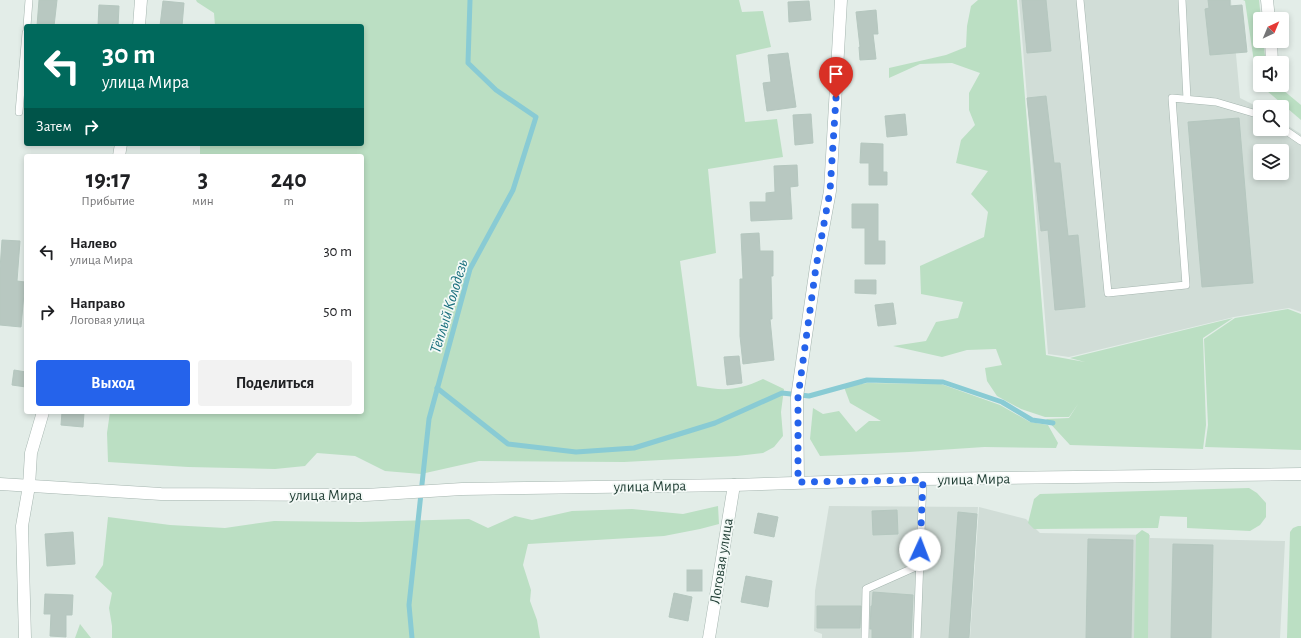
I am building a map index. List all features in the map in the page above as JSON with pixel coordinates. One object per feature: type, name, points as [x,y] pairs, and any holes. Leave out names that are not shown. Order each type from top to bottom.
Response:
[{"type":"street","points":[[139,24],[141,0]]},
{"type":"street","points":[[798,482],[798,397],[816,267],[830,191],[841,0]]},
{"type":"street","points":[[1267,0],[1268,12]]},
{"type":"street","points":[[25,638],[22,526],[29,486],[31,453],[42,414]]},
{"type":"street","name":"улица Мира","points":[[0,484],[161,494],[366,495],[462,489],[1301,474]]},
{"type":"street","name":"Логовая улица","points":[[709,638],[734,485]]},
{"type":"lane","points":[[27,24],[29,0]]},
{"type":"lane","points":[[1080,0],[1108,293],[1186,285],[1172,98],[1216,102],[1253,113]]},
{"type":"lane","points":[[1182,0],[1187,99]]},
{"type":"lane","points":[[19,112],[24,56]]},
{"type":"lane","points":[[1289,133],[1301,141]]},
{"type":"lane","points":[[917,638],[923,480]]},
{"type":"lane","points":[[865,638],[866,588],[920,564]]},
{"type":"shaded area","points":[[1019,0],[1231,0],[1240,98],[1253,104],[1253,136],[1289,136],[1289,126],[1301,134],[1301,312],[1289,308],[1234,317],[1069,357],[1048,354]]},
{"type":"shaded area","points":[[829,506],[978,507],[969,638],[822,638],[822,634],[814,631],[815,591]]},
{"type":"shaded area","points":[[979,507],[1026,519],[1040,533],[1150,535],[1150,538],[1285,541],[1280,638],[970,638]]},
{"type":"green space","points":[[196,0],[739,0],[742,12],[763,11],[771,47],[736,55],[745,122],[777,119],[783,157],[708,169],[716,253],[680,261],[697,386],[715,389],[730,389],[746,386],[763,379],[784,389],[781,412],[783,436],[774,447],[763,453],[737,456],[624,462],[479,461],[421,474],[385,471],[355,456],[317,453],[305,466],[275,469],[188,467],[108,462],[107,433],[110,414],[364,414],[364,154],[200,154],[200,146],[364,146],[364,24],[215,24],[214,13]]},
{"type":"green space","points":[[978,0],[1017,0],[1046,355],[1085,362],[1070,358],[1233,318],[1203,338],[1206,425],[1203,449],[1070,445],[1046,419],[1069,418],[1078,404],[1069,417],[1045,417],[1021,409],[997,396],[987,381],[985,368],[1002,365],[996,349],[967,350],[942,357],[893,346],[926,341],[936,322],[958,318],[963,302],[921,294],[920,266],[984,237],[988,212],[971,194],[988,171],[956,163],[961,140],[975,125],[969,110],[969,93],[980,73],[952,63],[920,64],[889,78],[889,68],[946,55],[966,47],[967,26],[971,6]]},
{"type":"green space","points":[[1243,0],[1259,0],[1260,12],[1253,12],[1253,48],[1264,48],[1265,56],[1253,56],[1245,1]]},
{"type":"green space","points":[[1268,92],[1285,92],[1301,105],[1301,120],[1289,110],[1289,100],[1278,100]]},
{"type":"green space","points":[[1288,309],[1301,314],[1301,450],[1205,447],[1208,425],[1204,339],[1235,318]]},
{"type":"green space","points":[[867,383],[941,384],[1000,405],[1030,422],[1048,425],[1058,443],[1056,448],[984,447],[820,456],[810,439],[813,408],[823,414],[839,411],[856,432],[869,421],[881,421],[850,403],[844,387]]},
{"type":"green space","points":[[1249,488],[1257,493],[1266,503],[1266,517],[1260,525],[1250,531],[1187,528],[1187,517],[1160,516],[1158,528],[1034,529],[1028,523],[1034,499],[1040,494]]},
{"type":"green space","points":[[718,506],[719,524],[700,529],[664,536],[528,544],[523,565],[531,590],[530,601],[537,620],[540,638],[112,638],[109,608],[112,593],[95,577],[103,565],[108,517],[170,525],[225,528],[274,521],[360,522],[469,519],[488,528],[515,516],[532,520],[572,511],[632,509],[683,514]]},
{"type":"green space","points":[[1301,526],[1301,638],[1287,638],[1290,532],[1293,528]]},
{"type":"green space","points":[[1142,530],[1149,534],[1148,638],[1134,638],[1136,535]]},
{"type":"green space","points":[[80,624],[91,638],[75,638]]},
{"type":"building","points":[[39,0],[57,0],[54,24],[37,24]]},
{"type":"building","points":[[1022,0],[1046,0],[1051,51],[1027,53]]},
{"type":"building","points":[[1208,0],[1230,0],[1230,6],[1242,5],[1247,52],[1210,55],[1205,9],[1209,8]]},
{"type":"building","points":[[163,1],[184,3],[182,24],[160,24]]},
{"type":"building","points":[[809,1],[811,20],[789,22],[788,2]]},
{"type":"building","points":[[99,5],[119,6],[118,24],[98,24]]},
{"type":"building","points":[[876,10],[878,34],[873,34],[876,59],[860,60],[856,12]]},
{"type":"building","points":[[788,53],[796,107],[767,111],[763,83],[771,82],[768,55]]},
{"type":"building","points":[[1046,96],[1054,163],[1060,163],[1068,236],[1078,235],[1085,307],[1055,310],[1048,230],[1041,231],[1027,98]]},
{"type":"building","points":[[811,114],[813,143],[795,145],[793,115]]},
{"type":"building","points":[[905,114],[907,135],[887,137],[885,116]]},
{"type":"building","points":[[1239,118],[1253,283],[1202,287],[1188,122]]},
{"type":"building","points":[[861,143],[883,144],[883,172],[887,172],[887,185],[869,185],[869,163],[860,163]]},
{"type":"building","points":[[797,165],[798,186],[790,187],[792,219],[751,221],[750,202],[766,202],[766,193],[775,192],[774,166]]},
{"type":"building","points":[[852,204],[878,204],[878,241],[885,241],[885,264],[865,264],[865,228],[852,228]]},
{"type":"building","points":[[759,233],[760,251],[773,251],[773,276],[771,276],[772,319],[770,319],[774,360],[743,364],[740,336],[740,279],[743,279],[741,234]]},
{"type":"building","points":[[2,240],[20,241],[17,281],[24,282],[21,327],[0,325],[0,269]]},
{"type":"building","points":[[855,280],[876,280],[876,294],[855,293]]},
{"type":"building","points":[[893,303],[896,324],[878,326],[875,305]]},
{"type":"building","points":[[739,356],[742,383],[727,385],[724,357]]},
{"type":"building","points":[[14,370],[24,372],[24,387],[12,385]]},
{"type":"building","points":[[62,414],[84,414],[83,427],[61,425]]},
{"type":"building","points":[[897,510],[898,534],[873,535],[872,511]]},
{"type":"building","points":[[958,512],[977,514],[969,638],[949,638]]},
{"type":"building","points":[[758,513],[778,517],[774,537],[754,533]]},
{"type":"building","points":[[73,532],[75,564],[47,566],[45,534]]},
{"type":"building","points":[[1088,539],[1133,540],[1131,638],[1086,638]]},
{"type":"building","points":[[1173,544],[1213,545],[1211,638],[1171,638]]},
{"type":"building","points":[[687,570],[702,570],[702,591],[687,591]]},
{"type":"building","points":[[746,576],[772,581],[768,607],[741,602]]},
{"type":"building","points":[[873,592],[913,595],[911,638],[872,638],[872,629],[870,629]]},
{"type":"building","points":[[674,593],[692,597],[688,621],[669,617]]},
{"type":"building","points":[[45,594],[73,595],[72,615],[66,615],[66,637],[50,636],[51,614],[44,614]]},
{"type":"building","points":[[817,606],[861,606],[860,628],[817,628]]},
{"type":"waterway","name":"Тёплый Колодезь","points":[[412,638],[409,605],[429,419],[470,269],[513,190],[536,117],[496,90],[468,63],[470,0]]},
{"type":"waterway","points":[[437,388],[508,444],[576,452],[634,448],[715,423],[782,393],[809,396],[867,380],[943,382],[1002,402],[1032,420],[1053,423]]},
{"type":"route","points":[[836,98],[830,191],[816,267],[798,397],[798,482],[923,480],[920,550]]}]
